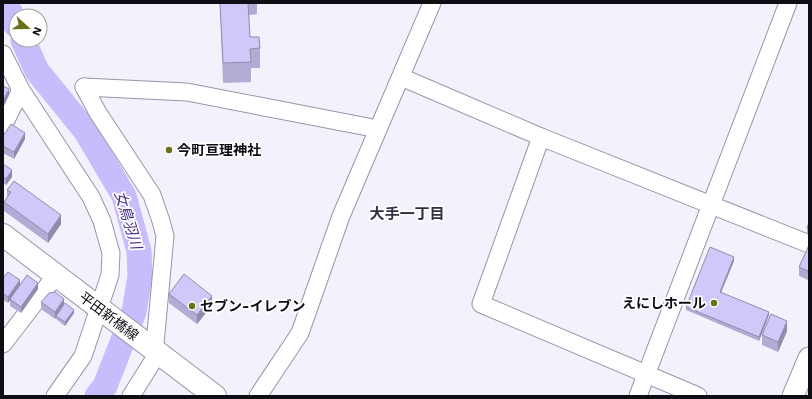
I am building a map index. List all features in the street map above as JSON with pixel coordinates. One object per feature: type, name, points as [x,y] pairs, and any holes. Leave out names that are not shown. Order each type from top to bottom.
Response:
[{"type":"main road","name":"平田新橋線","points":[[3,235],[215,396]]},
{"type":"street","points":[[258,396],[300,333],[341,216],[432,3]]},
{"type":"street","points":[[638,396],[788,3]]},
{"type":"street","points":[[3,54],[22,90],[91,197],[102,221],[111,253],[110,275],[104,312],[83,356],[55,396]]},
{"type":"street","points":[[401,77],[541,137],[809,244]]},
{"type":"street","points":[[131,396],[155,344],[165,236],[152,195],[98,113],[84,87],[187,92],[378,129]]},
{"type":"street","points":[[3,126],[22,90]]},
{"type":"street","points":[[541,137],[481,304],[698,396]]},
{"type":"street","points":[[3,344],[56,275]]},
{"type":"street","points":[[793,396],[809,358]]},
{"type":"building","points":[[220,3],[248,3],[250,37],[259,37],[260,48],[250,49],[251,62],[223,63]]},
{"type":"building","points":[[3,86],[9,89],[3,101]]},
{"type":"building","points":[[11,124],[25,133],[14,152],[3,146],[3,136]]},
{"type":"building","points":[[3,164],[12,170],[6,179],[3,177]]},
{"type":"building","points":[[14,181],[61,215],[48,234],[4,202],[11,192],[7,190]]},
{"type":"building","points":[[809,245],[809,268],[808,271],[799,267]]},
{"type":"building","name":"えにしホール","points":[[710,247],[734,257],[720,292],[769,312],[759,337],[686,307]]},
{"type":"building","points":[[8,272],[20,280],[8,297],[3,293],[3,278]]},
{"type":"building","points":[[184,274],[212,296],[197,315],[169,294]]},
{"type":"building","points":[[27,275],[38,283],[21,307],[10,299]]},
{"type":"building","points":[[55,292],[64,299],[55,312],[41,302],[49,293]]},
{"type":"building","points":[[65,303],[74,310],[65,322],[56,316]]},
{"type":"building","points":[[771,314],[787,321],[778,342],[762,335]]},
{"type":"waterway","name":"女鳥羽川","points":[[6,3],[8,8]]},
{"type":"waterway","name":"女鳥羽川","points":[[27,48],[37,71],[85,130],[124,196],[139,251],[140,276],[134,312],[105,386],[97,396]]},
{"type":"place","name":"今町亘理神社","points":[[169,150]]},
{"type":"place","name":"えにしホール","points":[[714,303]]},
{"type":"place","name":"セブン-イレブン","points":[[192,306]]},
{"type":"district","name":"大手一丁目","points":[[407,214]]}]
